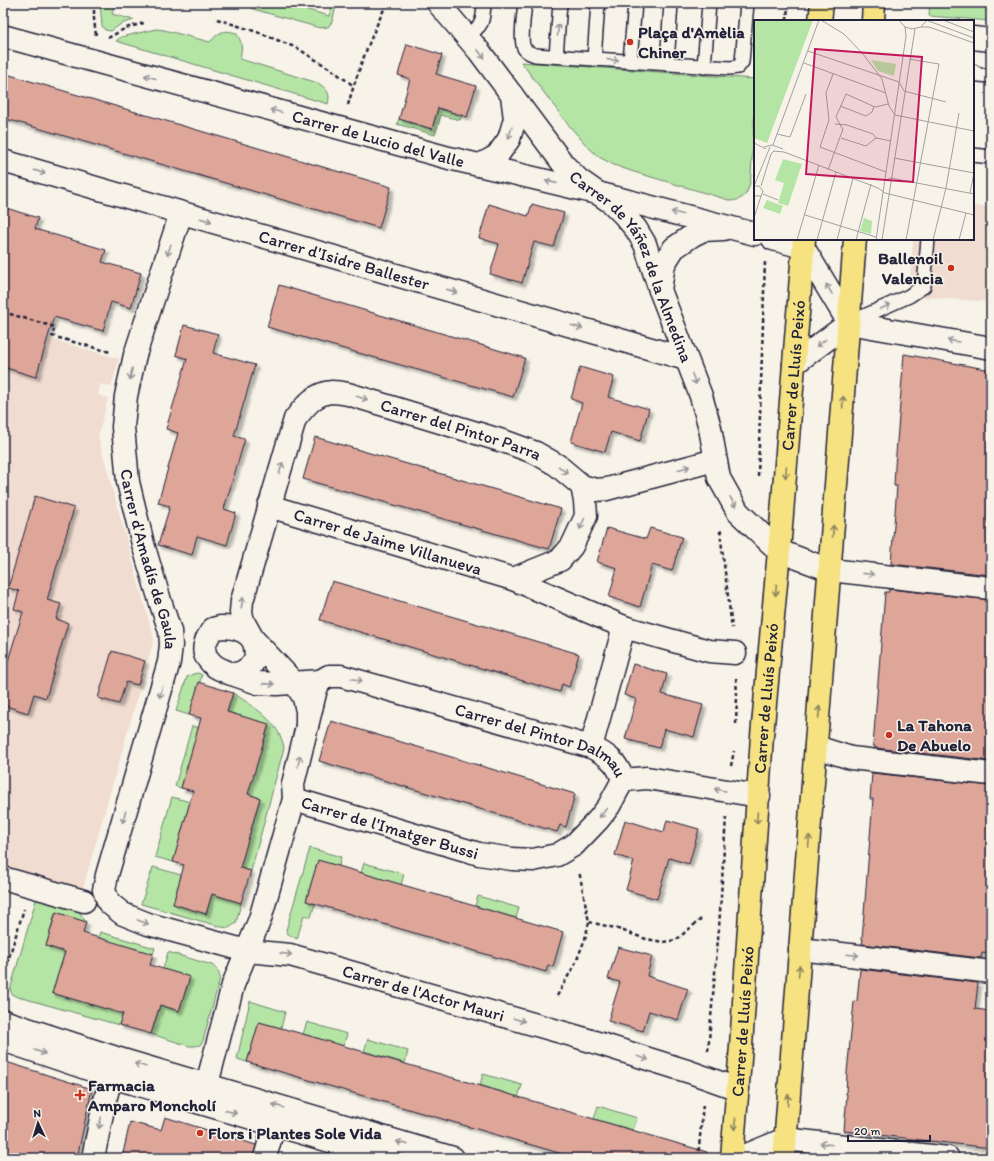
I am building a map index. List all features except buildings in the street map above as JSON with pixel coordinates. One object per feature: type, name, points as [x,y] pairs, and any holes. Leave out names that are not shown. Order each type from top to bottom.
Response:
[{"type":"main road","points":[[820,20],[822,3]]},
{"type":"main road","points":[[873,20],[874,3]]},
{"type":"main road","points":[[785,1149],[856,240]]},
{"type":"main road","name":"Carrer de Lluís Peixó","points":[[732,1158],[762,736],[780,552],[803,243]]},
{"type":"street","name":"Carrer de Yáñez de la Almedina","points":[[438,3],[512,95],[564,165],[579,180],[612,204],[636,229],[645,244],[660,290],[701,396],[710,428],[719,478],[738,512],[780,552]]},
{"type":"street","name":"Carrer de Lucio del Valle","points":[[3,36],[332,127],[748,232]]},
{"type":"street","points":[[974,38],[991,40]]},
{"type":"street","points":[[480,165],[497,156],[509,139],[515,119],[512,95]]},
{"type":"street","name":"Carrer d'Isidre Ballester","points":[[3,162],[686,359]]},
{"type":"street","name":"Carrer d'Amadís de Gaula","points":[[110,903],[104,890],[107,875],[174,646],[143,544],[128,482],[123,427],[126,396],[135,355],[181,213]]},
{"type":"street","points":[[660,290],[664,264],[674,248],[693,235],[703,230],[718,229],[748,232]]},
{"type":"street","points":[[780,240],[803,243],[849,323]]},
{"type":"street","points":[[794,364],[849,323],[991,348]]},
{"type":"street","name":"Carrer del Pintor Parra","points":[[269,506],[295,419],[306,405],[318,396],[332,392],[348,394],[506,442],[536,453],[557,465],[582,486],[596,490],[607,489],[715,460]]},
{"type":"street","points":[[514,579],[560,560],[572,546],[586,516],[586,500],[582,486]]},
{"type":"street","points":[[214,629],[206,640],[205,656],[223,670],[240,673],[247,669],[256,656],[253,639],[243,621],[241,612],[242,601],[269,506]]},
{"type":"street","name":"Carrer de Jaime Villanueva","points":[[269,506],[514,579],[624,627],[709,651],[735,653]]},
{"type":"street","points":[[780,552],[830,570],[991,588]]},
{"type":"street","points":[[174,646],[221,627],[234,628],[246,633],[266,652],[294,683],[304,698],[307,711],[307,726]]},
{"type":"street","points":[[591,747],[624,627]]},
{"type":"street","name":"Carrer del Pintor Dalmau","points":[[174,646],[185,650],[223,670],[258,683],[277,684],[320,681],[329,676],[341,676],[591,747],[602,752],[613,761],[620,770],[623,780],[647,778],[758,796]]},
{"type":"street","points":[[294,799],[293,784],[316,689],[320,681]]},
{"type":"street","points":[[816,746],[851,758],[991,774]]},
{"type":"street","name":"Carrer de l'Imatger Bussi","points":[[204,1094],[234,985],[260,919],[294,799],[479,854],[512,859],[534,860],[558,856],[574,845],[609,806],[623,780]]},
{"type":"street","points":[[3,878],[84,901]]},
{"type":"street","name":"Carrer de l'Actor Mauri","points":[[110,903],[122,914],[148,924],[247,951],[298,957],[575,1036],[690,1072],[738,1089]]},
{"type":"street","points":[[800,949],[991,972]]},
{"type":"street","points":[[3,1021],[114,1068]]},
{"type":"street","points":[[3,1040],[114,1068],[204,1094],[445,1157]]},
{"type":"street","points":[[93,1158],[104,1104],[114,1068]]},
{"type":"street","points":[[204,1094],[274,1125],[388,1158]]},
{"type":"street","points":[[265,1158],[274,1125]]},
{"type":"street","points":[[740,1158],[785,1149],[948,1158]]},
{"type":"lane","points":[[466,36],[476,30],[482,22],[484,3]]},
{"type":"lane","points":[[525,3],[522,42],[528,53],[535,55],[730,68],[738,66],[742,62],[746,3]]},
{"type":"lane","points":[[556,56],[560,3]]},
{"type":"lane","points":[[594,59],[598,3]]},
{"type":"lane","points":[[630,61],[635,3]]},
{"type":"lane","points":[[667,64],[671,3]]},
{"type":"lane","points":[[704,67],[709,3]]},
{"type":"lane","points":[[974,72],[978,75],[991,76]]},
{"type":"lane","points":[[974,155],[991,157]]},
{"type":"lane","points":[[849,323],[910,296],[924,286],[928,240]]},
{"type":"path","points":[[94,3],[94,19],[97,41]]},
{"type":"path","points":[[348,108],[354,86],[387,3]]},
{"type":"path","points":[[786,20],[788,3]]},
{"type":"path","points":[[217,19],[257,32],[298,48],[354,86]]},
{"type":"path","points":[[104,39],[126,28],[144,23]]},
{"type":"path","points":[[758,479],[765,267]]},
{"type":"path","points":[[3,312],[55,327],[52,336],[115,354]]},
{"type":"path","points":[[707,1052],[718,928],[726,811]]},
{"type":"path","points":[[557,996],[576,962],[585,939],[589,922],[578,866]]},
{"type":"path","points":[[3,978],[31,886]]},
{"type":"path","points":[[589,922],[615,928],[646,939],[663,942],[676,940],[701,919]]},
{"type":"path","points":[[698,1158],[703,1104]]},
{"type":"shaded area","name":"Ballenoil Valencia","points":[[974,206],[991,207],[991,302],[909,296],[913,240],[974,240]]},
{"type":"shaded area","points":[[3,315],[50,329],[48,338],[119,359],[111,387],[100,384],[98,395],[108,398],[98,437],[154,639],[81,895],[3,873]]},
{"type":"green space","points":[[100,3],[115,3],[112,14],[134,20],[121,24],[111,31],[105,30],[102,26]]},
{"type":"green space","points":[[246,3],[298,3],[297,7],[329,16],[333,3],[337,3],[332,22],[328,27],[320,28],[253,9]]},
{"type":"green space","points":[[930,3],[991,5],[991,21],[929,16]]},
{"type":"green space","points":[[156,29],[210,42],[224,31],[236,33],[241,45],[240,59],[318,83],[324,87],[329,94],[328,104],[116,41],[121,37]]},
{"type":"green space","points":[[521,62],[754,79],[754,119],[751,174],[747,192],[742,198],[732,201],[614,165],[599,157],[566,122]]},
{"type":"green space","points":[[438,108],[462,115],[460,120],[441,115],[435,135],[397,124],[399,119],[432,129]]},
{"type":"green space","points":[[198,673],[202,675],[189,715],[176,711],[187,677]]},
{"type":"green space","points":[[233,693],[257,709],[271,723],[277,730],[284,748],[251,871],[210,859],[251,830],[260,798],[219,786],[230,748],[259,756],[269,725],[227,712]]},
{"type":"green space","points":[[192,726],[199,728],[181,788],[175,786]]},
{"type":"green space","points":[[172,797],[190,802],[173,862],[155,857]]},
{"type":"green space","points":[[310,848],[341,857],[339,866],[318,861],[306,901],[315,904],[311,917],[304,915],[297,939],[288,934],[286,930]]},
{"type":"green space","points":[[364,863],[404,874],[401,885],[361,873]]},
{"type":"green space","points":[[153,867],[181,875],[173,904],[206,914],[212,894],[241,903],[236,923],[229,928],[222,927],[141,904]]},
{"type":"green space","points":[[38,893],[79,910],[86,922],[55,913],[46,946],[65,952],[53,993],[132,984],[119,1025],[12,994],[10,990]]},
{"type":"green space","points":[[478,896],[519,908],[516,918],[475,906]]},
{"type":"green space","points":[[100,932],[155,948],[153,954],[98,938]]},
{"type":"green space","points":[[168,952],[212,965],[219,974],[220,978],[203,1041],[200,1045],[189,1046],[151,1034],[160,1005],[179,1011],[190,977],[163,969]]},
{"type":"green space","points":[[250,1001],[285,1012],[281,1028],[259,1022],[247,1062],[237,1059]]},
{"type":"green space","points":[[307,1022],[347,1034],[343,1046],[303,1034]]},
{"type":"green space","points":[[368,1039],[408,1051],[405,1063],[364,1051]]},
{"type":"green space","points":[[483,1074],[522,1085],[518,1097],[480,1085]]},
{"type":"green space","points":[[598,1106],[637,1118],[633,1130],[594,1119]]},
{"type":"place","name":"Plaça d'Amèlia Chiner","points":[[630,42]]},
{"type":"place","name":"Ballenoil Valencia","points":[[951,268]]},
{"type":"place","name":"La Tahona De Abuelo","points":[[889,735]]},
{"type":"place","name":"Farmacia Amparo Moncholí","points":[[80,1095]]},
{"type":"place","name":"Flors i Plantes Sole Vida","points":[[200,1133]]}]
